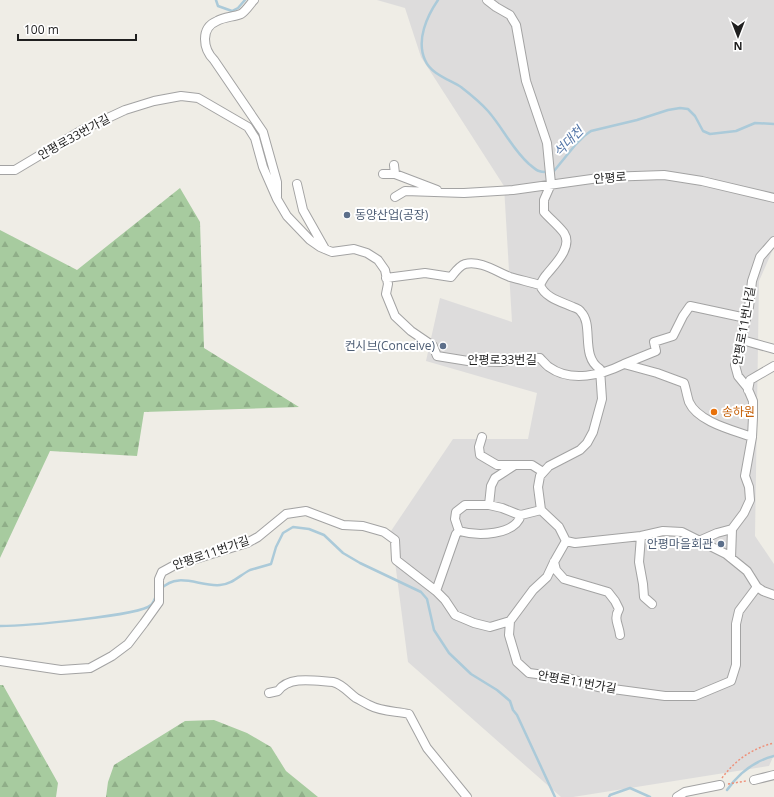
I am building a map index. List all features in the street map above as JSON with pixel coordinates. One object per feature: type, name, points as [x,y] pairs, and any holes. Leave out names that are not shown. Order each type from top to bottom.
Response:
[{"type":"street","points":[[254,0],[241,14],[215,21],[209,27],[204,38],[204,42],[206,50],[263,132],[277,182],[277,200]]},
{"type":"street","points":[[487,0],[510,15],[516,25],[526,81],[547,143],[550,176],[544,200],[544,212],[564,234],[566,245],[540,285]]},
{"type":"street","name":"안평로33번가길","points":[[0,170],[15,170],[82,130],[125,110],[154,101],[174,97],[181,96],[198,98],[248,126],[255,138],[264,167],[277,200],[287,216],[300,231],[325,250]]},
{"type":"street","points":[[394,165],[395,174]]},
{"type":"street","points":[[383,174],[395,174],[444,192]]},
{"type":"street","name":"안평로","points":[[444,192],[464,194],[513,190],[550,176],[606,177],[664,175],[702,181],[774,198]]},
{"type":"street","points":[[297,184],[303,210],[325,250],[332,252],[354,249],[367,253],[378,260],[385,270],[386,278],[425,273],[451,277],[461,266],[473,263],[511,277],[540,285],[546,294],[581,311],[586,319],[589,350],[595,366],[600,369],[602,398],[601,406],[593,432],[587,443],[580,450],[549,466],[540,476],[538,487],[541,510],[559,528],[566,541],[575,543],[640,536],[663,531],[682,532],[701,540],[726,554],[747,571],[757,587],[774,595]]},
{"type":"street","points":[[395,197],[405,191],[444,192]]},
{"type":"street","name":"안평로11번나길","points":[[732,529],[744,513],[750,500],[749,487],[745,476],[752,437],[753,401],[748,390],[738,376],[735,365],[749,307],[752,281],[760,256],[774,241]]},
{"type":"street","name":"안평로33번길","points":[[386,278],[388,284],[386,294],[395,316],[411,331],[433,346],[437,356],[468,361],[500,362],[524,358],[540,358],[548,367],[561,374],[581,376],[600,374],[656,351],[654,342],[673,336],[690,306],[746,318]]},
{"type":"street","points":[[742,340],[774,349]]},
{"type":"street","points":[[624,364],[657,373],[684,383],[690,403],[698,413],[714,424],[752,437]]},
{"type":"street","points":[[748,390],[750,380],[774,366]]},
{"type":"street","points":[[482,437],[479,447],[480,455],[497,466],[532,465],[543,472]]},
{"type":"street","points":[[489,504],[491,486],[495,478],[515,465]]},
{"type":"street","points":[[459,531],[456,512],[465,505],[489,504],[521,515],[541,510]]},
{"type":"street","name":"안평로11번가길","points":[[0,661],[61,670],[90,668],[112,656],[128,644],[144,623],[158,602],[159,579],[162,572],[173,566],[247,543],[258,537],[286,514],[306,511],[343,525],[362,526],[384,532],[396,540],[396,560],[436,591],[445,600],[454,615],[474,623],[490,627],[510,622],[509,635],[516,662],[529,673],[568,678],[598,687],[665,696],[695,696],[731,681],[736,665],[736,624],[739,611],[757,587]]},
{"type":"street","points":[[459,531],[466,533],[499,532],[513,527],[520,521],[521,515]]},
{"type":"street","points":[[701,540],[717,533],[732,529],[731,558]]},
{"type":"street","points":[[436,591],[456,534],[459,531]]},
{"type":"street","points":[[640,536],[639,562],[644,597],[652,604]]},
{"type":"street","points":[[510,622],[533,590],[547,577],[566,541]]},
{"type":"street","points":[[554,562],[556,570],[564,579],[608,592],[619,609],[616,613],[616,621],[620,628],[620,635]]},
{"type":"street","points":[[269,693],[278,691],[282,685],[292,681],[332,682],[337,683],[356,698],[371,706],[384,711],[409,714],[427,748],[467,797]]},
{"type":"street","points":[[754,780],[774,775]]},
{"type":"street","points":[[677,797],[685,792],[718,785]]},
{"type":"path","points":[[718,785],[728,770],[751,751],[774,743]]},
{"type":"path","points":[[718,785],[754,780]]},
{"type":"shaded area","points":[[377,0],[774,0],[774,247],[759,281],[755,536],[774,564],[774,755],[769,766],[573,797],[561,797],[408,662],[391,531],[453,439],[528,439],[537,393],[426,361],[440,298],[512,322],[504,186],[421,57],[405,8]]},
{"type":"green space","points":[[180,188],[200,222],[204,348],[299,407],[144,412],[137,456],[50,451],[0,558],[0,230],[77,270]]},
{"type":"green space","points":[[0,685],[3,685],[58,783],[56,797],[0,797]]},
{"type":"green space","points":[[214,720],[247,733],[271,747],[286,771],[318,797],[106,797],[108,782],[114,765],[185,721]]},
{"type":"waterway","points":[[216,0],[218,6],[232,11],[238,8],[245,0]]},
{"type":"waterway","name":"석대천","points":[[438,0],[430,13],[422,36],[425,60],[431,69],[436,73],[461,87],[482,104],[523,158],[535,169],[541,172],[554,171],[576,144],[591,131],[637,120],[668,110],[680,108],[688,109],[695,116],[703,131],[710,134],[736,131],[755,123],[774,124]]},
{"type":"waterway","points":[[161,589],[168,584],[182,580],[212,585],[224,585],[232,582],[250,570],[271,564],[276,547],[283,533],[293,527],[309,529],[324,535],[343,553],[360,563],[421,592],[427,599],[434,630],[449,653],[471,674],[497,690],[510,701],[555,797]]},
{"type":"waterway","points":[[0,626],[55,622],[126,613],[151,605],[157,594]]},
{"type":"waterway","points":[[727,790],[748,768],[760,761],[774,756]]},
{"type":"waterway","points":[[609,797],[610,795],[630,788],[650,797]]},
{"type":"place","name":"동양산업(공장)","points":[[347,215]]},
{"type":"place","name":"컨시브(Conceive)","points":[[443,346]]},
{"type":"place","name":"송하원","points":[[714,412]]},
{"type":"place","name":"안평마을회관","points":[[721,544]]}]
